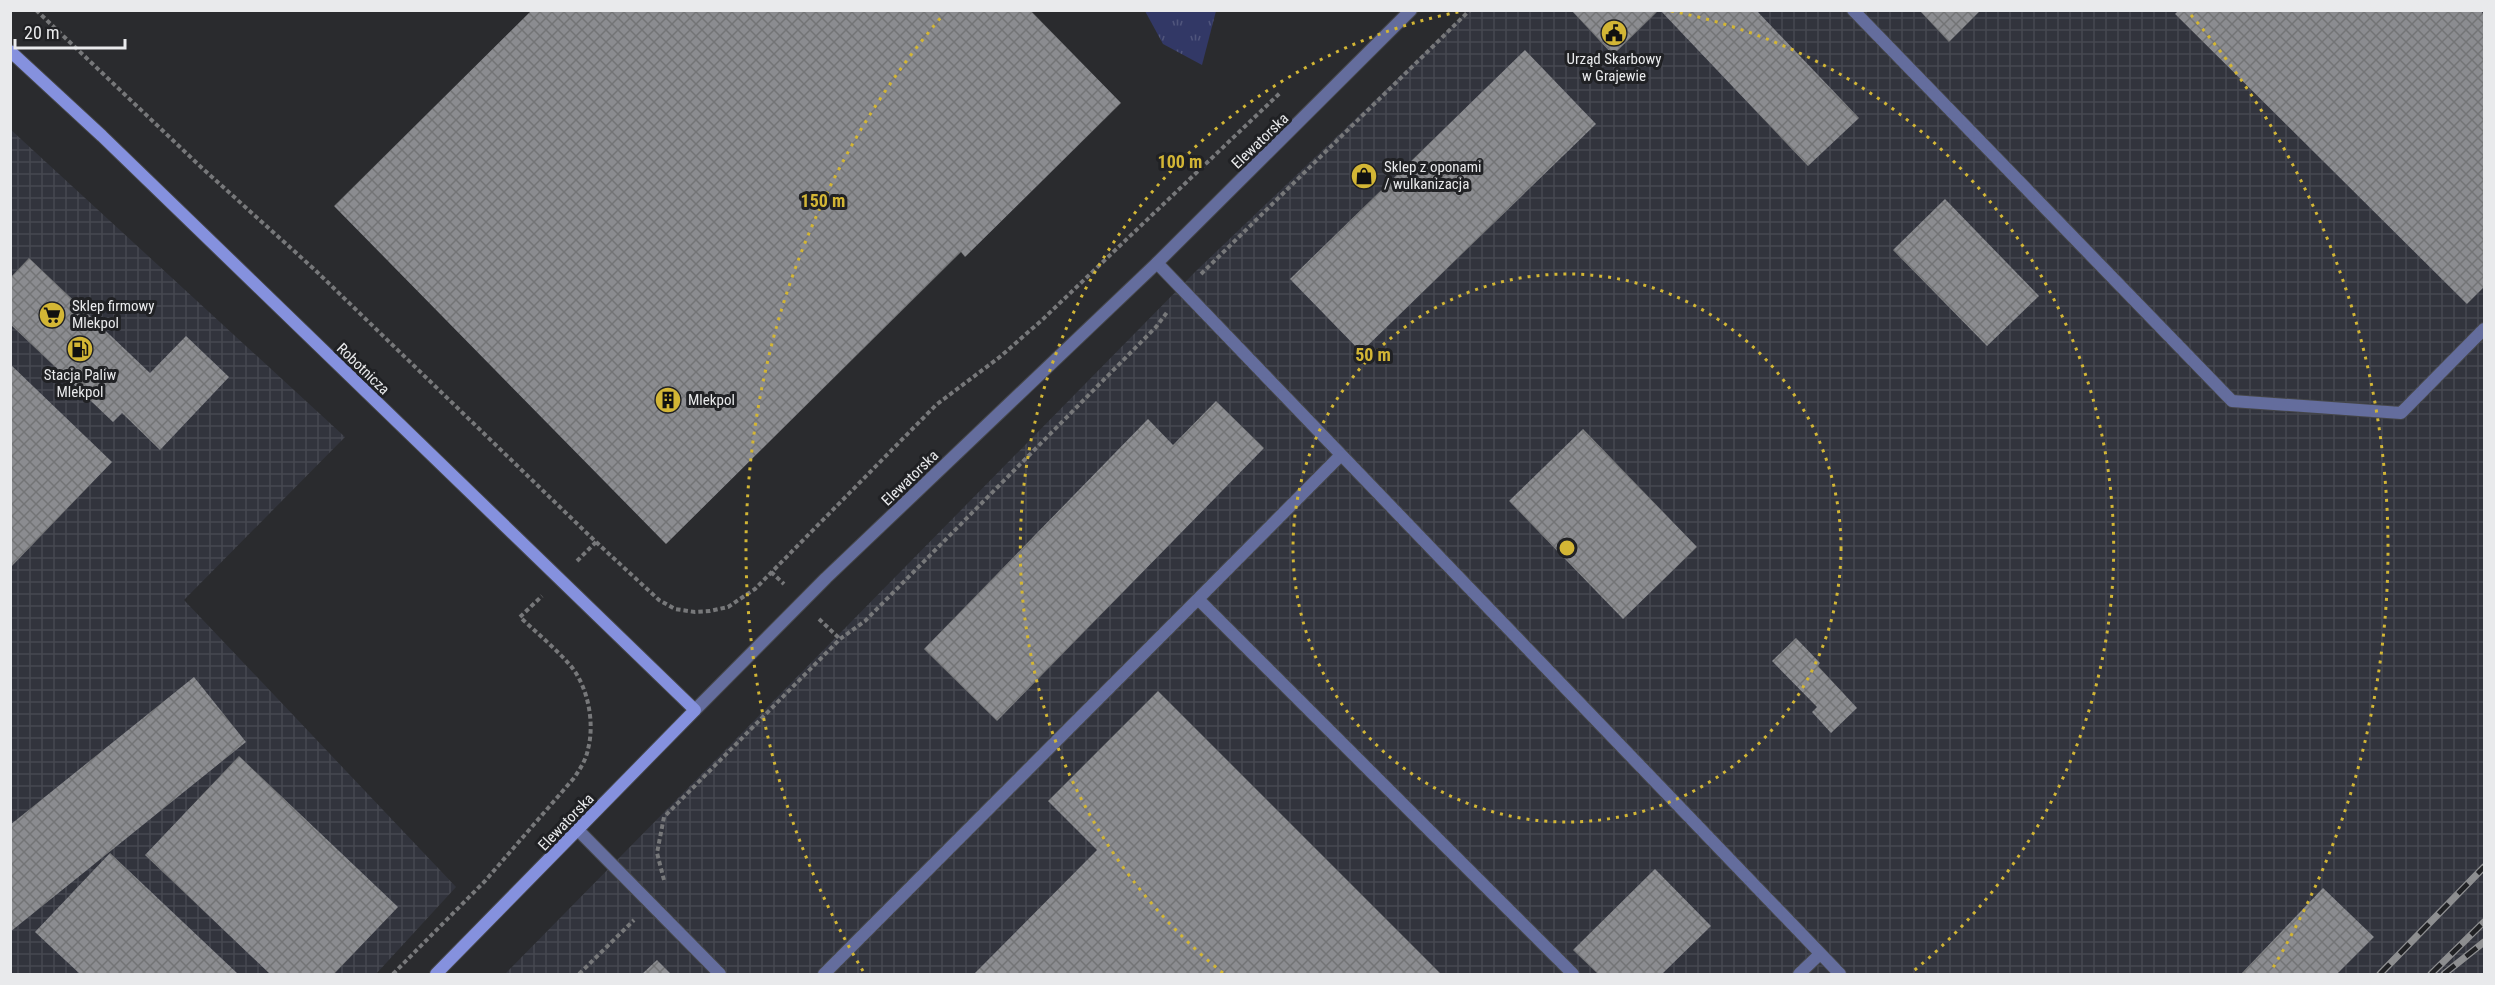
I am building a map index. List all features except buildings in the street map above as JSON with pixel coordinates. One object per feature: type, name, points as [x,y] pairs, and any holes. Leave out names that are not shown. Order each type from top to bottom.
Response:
[{"type":"street","name":"Elewatorska","points":[[436,975],[826,578],[1157,263],[1411,10]]},
{"type":"street","points":[[1853,10],[2232,401],[2401,413],[2484,329]]},
{"type":"street","name":"Robotnicza","points":[[10,51],[695,710]]},
{"type":"street","points":[[1157,263],[1840,975]]},
{"type":"street","points":[[824,975],[1341,455]]},
{"type":"street","points":[[1198,599],[1573,975]]},
{"type":"street","points":[[579,831],[720,975]]},
{"type":"street","points":[[1799,975],[1820,954]]},
{"type":"path","points":[[36,10],[202,168],[314,269],[659,600],[675,609],[695,612],[728,607],[755,589],[936,405],[1001,356],[1042,320],[1281,92]]},
{"type":"path","points":[[579,975],[649,905],[666,883],[657,853],[664,817],[840,639],[865,621],[1156,327],[1184,291],[1470,10]]},
{"type":"path","points":[[393,975],[484,880],[564,790],[583,764],[589,748],[589,713],[579,679],[571,666],[520,617]]},
{"type":"shaded area","points":[[1468,11],[2484,11],[2484,974],[505,974],[1196,271]]},
{"type":"shaded area","points":[[10,129],[345,437],[184,600],[456,887],[376,974],[11,974]]},
{"type":"green space","points":[[1145,11],[1216,11],[1202,65],[1163,44]]},
{"type":"railway","points":[[2380,974],[2484,867]]},
{"type":"railway","points":[[2431,974],[2484,922]]},
{"type":"railway","points":[[2444,974],[2484,942]]},
{"type":"place","name":"Urząd Skarbowy w Grajewie","points":[[1614,33]]},
{"type":"place","name":"Sklep z oponami / wulkanizacja","points":[[1364,176]]},
{"type":"place","name":"Sklep firmowy Mlekpol","points":[[52,315]]},
{"type":"place","name":"Stacja Paliw Mlekpol","points":[[80,349]]},
{"type":"place","name":"Mlekpol","points":[[668,400]]}]
